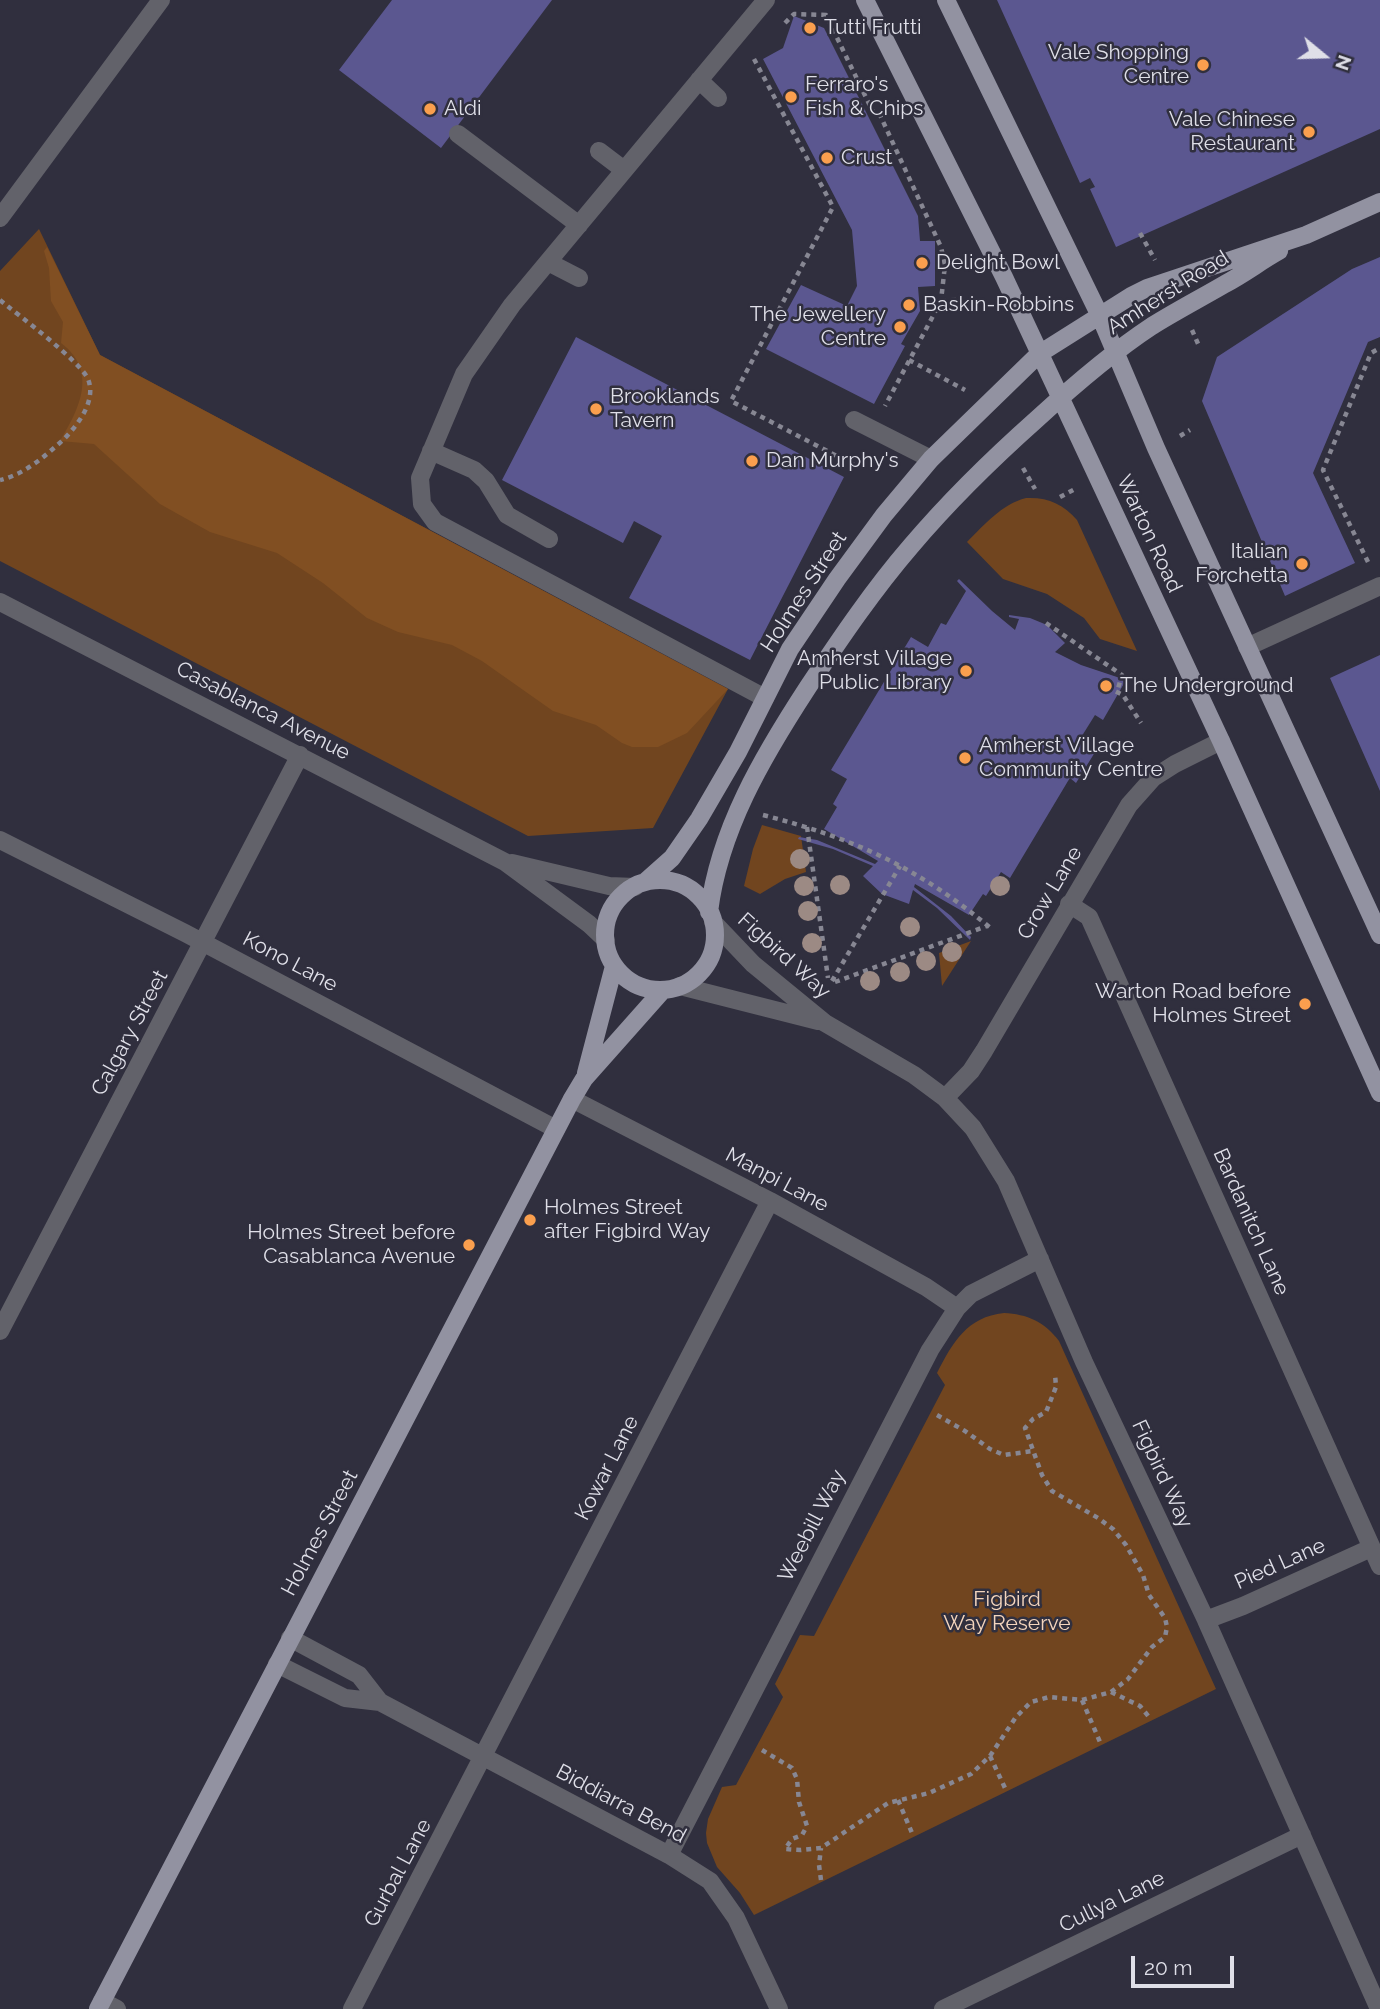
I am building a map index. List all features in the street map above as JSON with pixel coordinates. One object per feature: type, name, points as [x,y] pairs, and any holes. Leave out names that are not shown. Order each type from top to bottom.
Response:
[{"type":"main road","name":"Warton Road","points":[[865,0],[1004,277],[1221,741],[1380,1093]]},
{"type":"main road","name":"Warton Road","points":[[946,0],[1100,316],[1156,448],[1380,935]]},
{"type":"main road","name":"Amherst Road","points":[[1040,354],[1130,296],[1165,280],[1306,235],[1380,202]]},
{"type":"main road","name":"Amherst Road","points":[[1059,398],[1152,327],[1306,235]]},
{"type":"main road","name":"Holmes Street","points":[[584,1079],[614,966],[606,948],[605,927],[610,911],[626,891],[640,884],[672,858],[687,837],[738,752],[790,649],[884,515],[932,459],[1040,354]]},
{"type":"main road","name":"Holmes Street","points":[[106,2006],[277,1664],[572,1099],[584,1079],[671,988],[697,975],[708,961],[715,940],[711,917],[712,885],[728,831],[792,713],[855,618],[910,547],[963,488],[1059,398]]},
{"type":"main road","points":[[640,884],[663,880],[682,884],[705,904],[711,917]]},
{"type":"main road","points":[[614,966],[640,986],[671,988]]},
{"type":"street","points":[[0,218],[161,0]]},
{"type":"street","points":[[765,698],[435,522],[422,504],[420,478],[432,451],[458,370],[507,302],[548,262],[766,0]]},
{"type":"street","points":[[699,80],[718,98]]},
{"type":"street","points":[[458,134],[579,225]]},
{"type":"street","points":[[599,151],[624,170]]},
{"type":"street","points":[[548,262],[579,278]]},
{"type":"street","points":[[854,420],[932,459]]},
{"type":"street","points":[[432,451],[474,470],[486,481],[507,515],[549,539]]},
{"type":"street","points":[[1247,647],[1380,586]]},
{"type":"street","name":"Casablanca Avenue","points":[[0,602],[505,862],[589,924],[606,940]]},
{"type":"street","name":"Crow Lane","points":[[945,1098],[978,1060],[1129,805],[1153,778],[1221,741]]},
{"type":"street","name":"Calgary Street","points":[[0,1331],[300,755]]},
{"type":"street","name":"Kono Lane","points":[[0,839],[203,942],[556,1129]]},
{"type":"street","name":"Casablanca Avenue","points":[[505,862],[609,886],[640,884]]},
{"type":"street","name":"Bardanitch Lane","points":[[1069,904],[1089,918],[1380,1566]]},
{"type":"street","name":"Figbird Way","points":[[711,917],[753,964],[825,1023],[921,1079],[945,1098],[973,1128],[997,1164],[1084,1362],[1206,1620],[1379,2009]]},
{"type":"street","name":"Figbird Way","points":[[671,988],[825,1023]]},
{"type":"street","name":"Manpi Lane","points":[[572,1099],[770,1200],[926,1287],[957,1308]]},
{"type":"street","name":"Kowar Lane","points":[[484,1757],[770,1200]]},
{"type":"street","name":"Weebill Way","points":[[669,1855],[930,1350],[957,1308],[971,1294],[1040,1259]]},
{"type":"street","name":"Pied Lane","points":[[1206,1620],[1371,1548]]},
{"type":"street","name":"Biddiarra Bend","points":[[290,1639],[359,1675],[380,1702]]},
{"type":"street","name":"Biddiarra Bend","points":[[277,1664],[345,1698],[380,1702],[669,1855],[710,1881],[736,1918],[779,2009]]},
{"type":"street","name":"Gurbal Lane","points":[[352,2009],[484,1757]]},
{"type":"street","name":"Cullya Lane","points":[[943,2009],[1302,1835]]},
{"type":"path","points":[[781,26],[793,15],[826,15],[875,116],[880,115],[941,247],[945,265],[941,302],[883,410]]},
{"type":"path","points":[[760,52],[753,60],[833,207],[731,401],[856,466]]},
{"type":"path","points":[[1004,277],[1066,246]]},
{"type":"path","points":[[0,300],[69,358],[88,378],[89,392],[81,419],[70,433],[42,459],[25,470],[0,480]]},
{"type":"path","points":[[941,302],[956,300]]},
{"type":"path","points":[[1360,567],[1368,562],[1323,470],[1371,353],[1380,348]]},
{"type":"path","points":[[909,360],[965,390]]},
{"type":"path","points":[[1156,448],[1191,430]]},
{"type":"path","points":[[1060,497],[1097,478]]},
{"type":"path","points":[[1046,623],[1122,675],[1117,692]]},
{"type":"path","points":[[1107,687],[1123,695],[1141,723]]},
{"type":"path","points":[[759,814],[852,842],[901,866],[955,899],[993,930]]},
{"type":"path","points":[[807,827],[831,980]]},
{"type":"path","points":[[831,980],[901,866]]},
{"type":"path","points":[[831,980],[987,926]]},
{"type":"path","points":[[762,1750],[792,1769],[797,1779],[799,1802],[807,1826],[802,1835],[792,1839],[785,1849],[821,1848],[888,1803],[929,1793],[971,1774],[990,1756],[1016,1717],[1031,1702],[1049,1697],[1082,1700],[1111,1692],[1128,1679],[1143,1663],[1152,1647],[1164,1637],[1167,1627],[1165,1618],[1149,1595],[1136,1560],[1120,1537],[1098,1518],[1052,1491],[1042,1475],[1025,1428],[1033,1419],[1046,1412],[1056,1387],[1055,1374]]},
{"type":"path","points":[[937,1415],[1004,1455],[1033,1451]]},
{"type":"path","points":[[1111,1692],[1140,1706],[1149,1717]]},
{"type":"path","points":[[1082,1700],[1100,1742]]},
{"type":"path","points":[[990,1756],[1005,1788]]},
{"type":"path","points":[[898,1800],[912,1833]]},
{"type":"path","points":[[821,1848],[821,1880]]},
{"type":"green space","points":[[39,229],[100,355],[728,689],[653,828],[528,836],[0,561],[0,271]]},
{"type":"green space","points":[[1026,498],[1054,503],[1077,520],[1137,651],[1100,639],[1084,618],[1047,594],[1003,579],[967,542],[1001,510]]},
{"type":"green space","points":[[762,825],[801,836],[806,872],[785,879],[760,894],[744,886]]},
{"type":"green space","points":[[971,941],[942,986],[939,953]]},
{"type":"green space","name":"Figbird Way Reserve","points":[[1004,1313],[1035,1320],[1059,1341],[1216,1689],[754,1915],[740,1893],[717,1867],[707,1843],[708,1819],[722,1787],[736,1785],[783,1697],[775,1684],[800,1635],[814,1636],[945,1385],[937,1373],[949,1351],[955,1341],[971,1326],[991,1315]]},
{"type":"shaded area","points":[[47,247],[100,355],[728,689],[687,733],[658,747],[632,747],[596,725],[553,711],[482,661],[452,645],[398,632],[367,618],[323,583],[277,553],[210,532],[160,504],[94,444],[60,441],[79,403],[82,378],[79,365],[61,343],[63,322],[51,301],[49,268],[44,251]]},
{"type":"building","name":"Aldi","points":[[392,0],[552,0],[441,148],[339,70]]},
{"type":"building","name":"Vale Shopping Centre","points":[[997,0],[1380,0],[1380,129],[1116,247],[1090,189],[1095,187],[1090,178],[1080,183]]},
{"type":"building","points":[[794,16],[824,28],[918,216],[920,241],[935,241],[935,286],[918,287],[920,311],[901,344],[905,346],[874,404],[766,349],[801,285],[847,306],[857,286],[852,230],[763,59],[783,48]]},
{"type":"building","points":[[1380,257],[1380,337],[1368,342],[1313,473],[1355,563],[1285,596],[1202,401],[1217,357],[1352,269]]},
{"type":"building","points":[[576,337],[844,477],[750,660],[629,598],[662,536],[634,521],[623,543],[502,480]]},
{"type":"building","name":"Amherst Village Community Centre","points":[[959,579],[1015,630],[1019,619],[1009,615],[1030,618],[1047,625],[1065,643],[1055,652],[1081,665],[1126,680],[1103,720],[1095,715],[1080,739],[1097,749],[1076,783],[1070,778],[1010,878],[1001,872],[986,896],[983,894],[969,915],[915,884],[914,887],[951,916],[971,937],[970,940],[937,908],[913,890],[909,904],[882,894],[863,876],[873,866],[833,849],[798,839],[817,840],[875,864],[878,861],[824,829],[837,807],[833,804],[847,779],[831,770],[911,637],[928,647],[941,623],[946,625],[966,591],[957,581]]},
{"type":"building","points":[[1380,655],[1380,791],[1330,678]]},
{"type":"place","name":"Tutti Frutti","points":[[810,28]]},
{"type":"place","name":"Vale Shopping Centre","points":[[1203,65]]},
{"type":"place","name":"Ferraro's Fish & Chips","points":[[791,97]]},
{"type":"place","name":"Aldi","points":[[430,109]]},
{"type":"place","name":"Vale Chinese Restaurant","points":[[1309,132]]},
{"type":"place","name":"Crust","points":[[827,158]]},
{"type":"place","name":"Delight Bowl","points":[[922,263]]},
{"type":"place","name":"Baskin-Robbins","points":[[909,305]]},
{"type":"place","name":"The Jewellery Centre","points":[[900,327]]},
{"type":"place","name":"Brooklands Tavern","points":[[596,409]]},
{"type":"place","name":"Dan Murphy's","points":[[752,461]]},
{"type":"place","name":"Italian Forchetta","points":[[1302,564]]},
{"type":"place","name":"Amherst Village Public Library","points":[[966,671]]},
{"type":"place","name":"The Underground","points":[[1106,686]]},
{"type":"place","name":"Amherst Village Community Centre","points":[[965,758]]},
{"type":"place","name":"Warton Road before Holmes Street","points":[[1305,1004]]},
{"type":"place","name":"Holmes Street after Figbird Way","points":[[530,1220]]},
{"type":"place","name":"Holmes Street before Casablanca Avenue","points":[[469,1245]]}]
